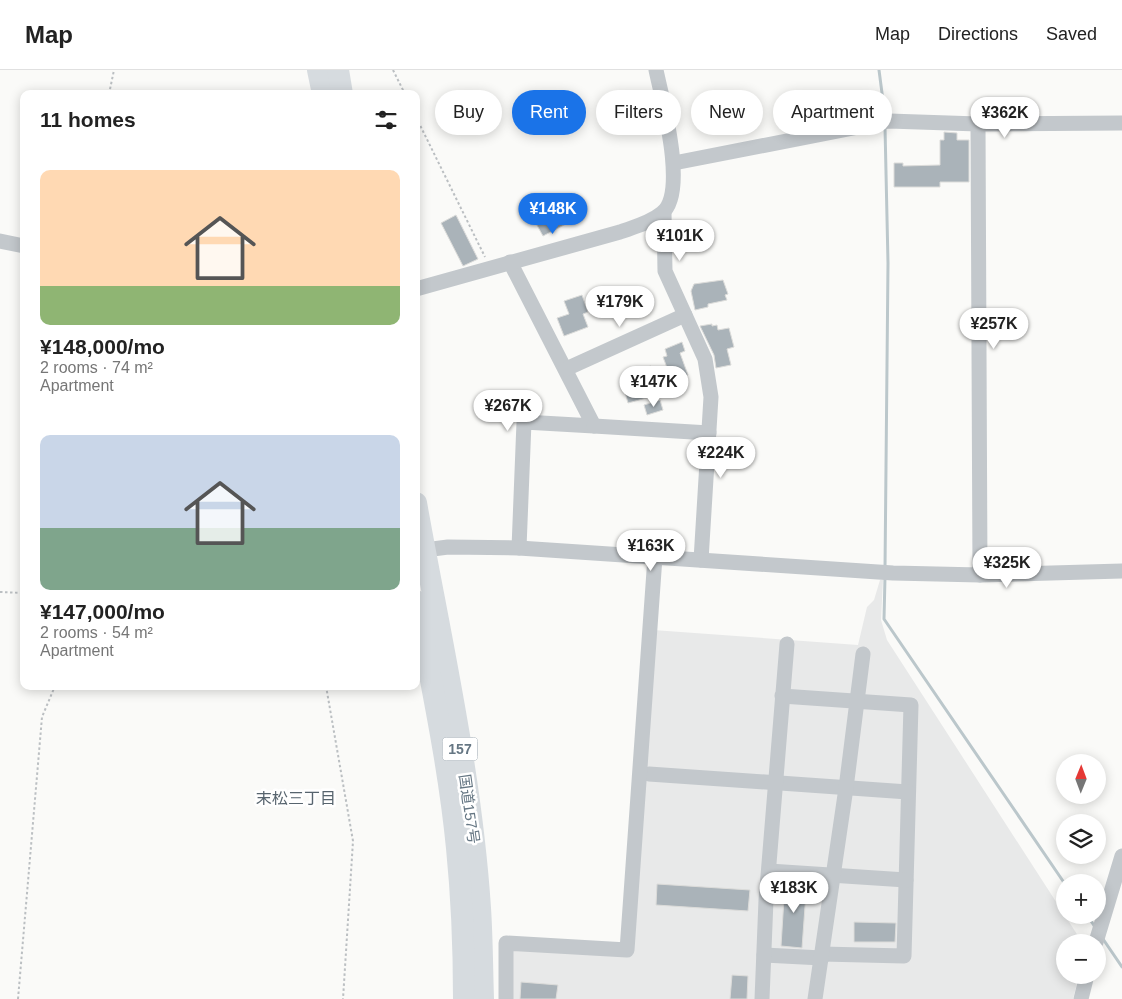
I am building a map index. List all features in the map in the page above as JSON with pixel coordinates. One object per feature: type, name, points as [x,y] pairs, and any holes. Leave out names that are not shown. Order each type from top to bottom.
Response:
[{"type":"highway","points":[[318,70],[322,90]]},
{"type":"highway","points":[[338,70],[341,90]]},
{"type":"highway","name":"国道157号","points":[[420,523],[452,695],[471,824],[480,907],[483,999]]},
{"type":"highway","name":"国道157号","points":[[420,623],[442,742],[457,846],[461,899],[464,999]]},
{"type":"street","points":[[656,70],[674,163],[673,190],[664,212],[665,271],[669,284],[705,359],[711,397],[701,560]]},
{"type":"street","points":[[674,163],[884,122],[978,124],[1122,123]]},
{"type":"street","points":[[978,124],[980,575]]},
{"type":"street","points":[[420,287],[620,232],[649,221],[664,212]]},
{"type":"street","points":[[0,242],[20,245]]},
{"type":"street","points":[[510,262],[594,426]]},
{"type":"street","points":[[566,369],[685,315]]},
{"type":"street","points":[[519,548],[524,422],[709,433]]},
{"type":"street","points":[[425,550],[448,546],[519,548],[892,574],[980,575],[1122,571]]},
{"type":"street","points":[[506,999],[506,943],[627,950],[655,558]]},
{"type":"street","points":[[762,999],[775,782],[786,644]]},
{"type":"street","points":[[816,999],[863,654]]},
{"type":"street","points":[[764,955],[904,956],[911,706],[782,696]]},
{"type":"street","points":[[649,774],[908,792]]},
{"type":"street","points":[[1099,934],[1122,860]]},
{"type":"street","points":[[769,871],[906,880]]},
{"type":"street","points":[[1081,999],[1085,984]]},
{"type":"path","points":[[110,90],[114,70]]},
{"type":"path","points":[[393,70],[403,90]]},
{"type":"path","points":[[420,125],[490,268]]},
{"type":"path","points":[[0,592],[20,594]]},
{"type":"path","points":[[18,999],[42,717],[54,690]]},
{"type":"path","points":[[327,690],[353,841],[343,999]]},
{"type":"shaded area","points":[[880,580],[883,580],[881,620],[887,640],[1056,902],[1056,924],[1070,924],[1077,934],[1056,934],[1056,984],[1077,984],[1073,999],[500,999],[511,948],[624,956],[653,630],[858,645],[867,607],[874,600]]},
{"type":"building","points":[[944,132],[957,133],[957,140],[969,140],[969,182],[940,182],[940,187],[894,187],[894,163],[903,163],[903,166],[940,165],[940,140],[944,140]]},
{"type":"building","points":[[556,197],[560,205],[557,207],[566,224],[543,236],[529,211]]},
{"type":"building","points":[[456,215],[478,259],[463,266],[441,223]]},
{"type":"building","points":[[723,280],[728,294],[725,295],[727,300],[708,304],[708,307],[695,310],[691,291],[694,284]]},
{"type":"building","points":[[582,295],[588,312],[583,314],[588,327],[564,336],[557,318],[569,314],[564,301]]},
{"type":"building","points":[[712,324],[712,326],[717,325],[718,330],[729,328],[734,347],[727,349],[731,365],[716,368],[714,355],[700,326]]},
{"type":"building","points":[[682,342],[685,351],[680,353],[688,375],[683,377],[684,380],[673,384],[663,357],[667,356],[665,349]]},
{"type":"building","points":[[651,366],[654,376],[645,380],[650,397],[628,403],[621,378],[633,374],[632,371]]},
{"type":"building","points":[[660,400],[663,410],[647,415],[644,405]]},
{"type":"building","points":[[785,882],[813,884],[812,893],[806,893],[802,948],[781,946]]},
{"type":"building","points":[[657,884],[750,890],[748,911],[656,905]]},
{"type":"building","points":[[854,922],[896,923],[895,942],[854,942]]},
{"type":"building","points":[[732,975],[748,976],[747,999],[730,999]]},
{"type":"building","points":[[521,982],[558,985],[556,999],[520,999]]},
{"type":"waterway","points":[[879,70],[882,90]]},
{"type":"waterway","points":[[885,135],[888,263],[885,569]]},
{"type":"waterway","points":[[885,577],[884,619],[1058,874]]},
{"type":"waterway","points":[[1106,943],[1122,967]]},
{"type":"district","name":"末松三丁目","points":[[296,798]]}]
